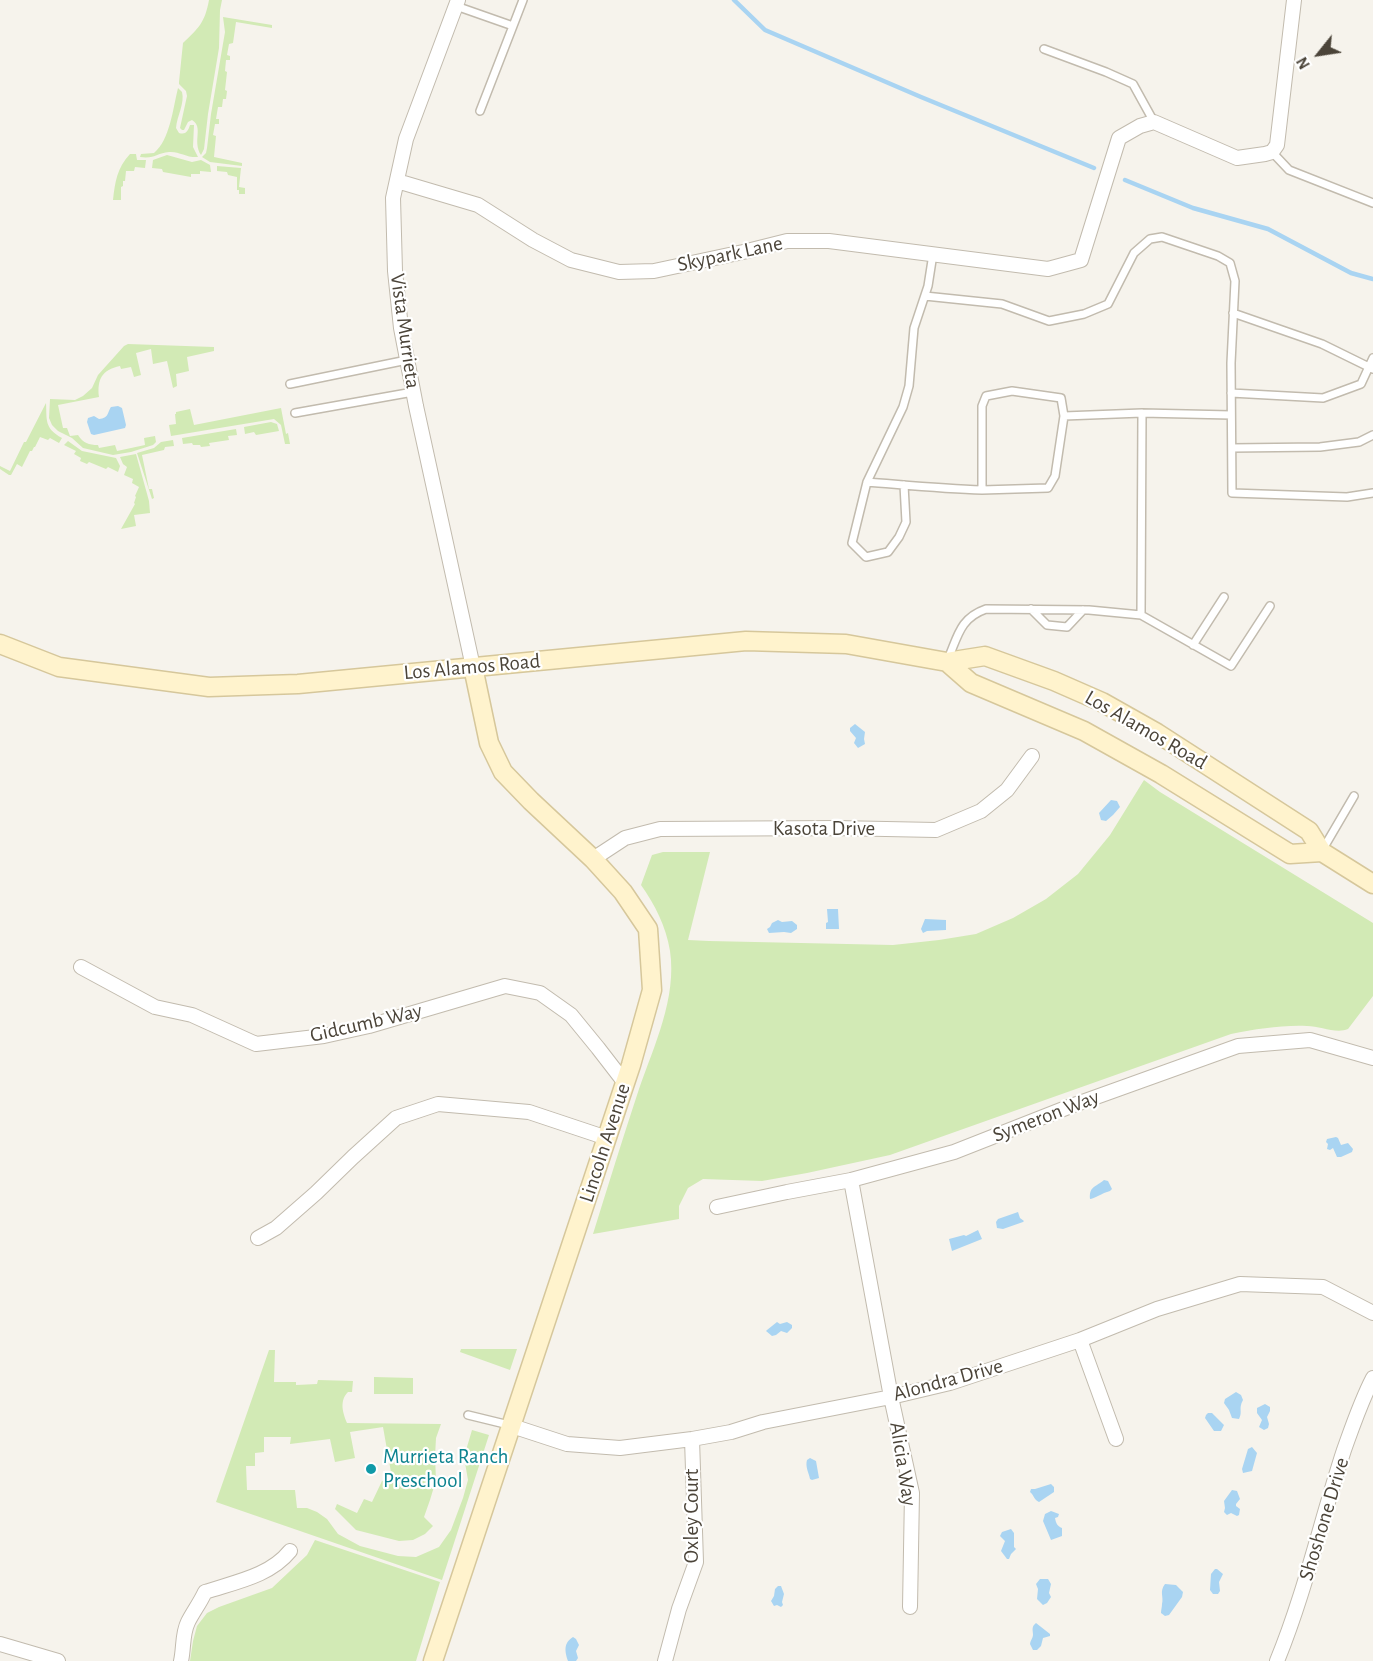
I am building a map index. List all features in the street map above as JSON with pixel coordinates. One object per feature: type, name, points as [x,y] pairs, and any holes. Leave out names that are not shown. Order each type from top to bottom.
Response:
[{"type":"main road","name":"Los Alamos Road","points":[[0,644],[59,667],[209,687],[298,684],[746,641],[846,644],[947,662],[985,656],[1054,681],[1102,702],[1157,734],[1309,831],[1322,852],[1373,884]]},
{"type":"main road","name":"Los Alamos Road","points":[[947,662],[971,683],[1084,731],[1161,774],[1290,854],[1322,852]]},
{"type":"main road","name":"Lincoln Avenue","points":[[433,1661],[625,1083],[652,990],[648,930],[623,892],[593,859],[503,772],[489,743],[473,667]]},
{"type":"street","points":[[1154,122],[1237,158],[1265,154],[1275,148],[1294,0]]},
{"type":"street","name":"Vista Murrieta","points":[[457,3],[406,139],[393,198],[395,271],[401,328],[473,667]]},
{"type":"street","name":"Skypark Lane","points":[[397,181],[478,205],[533,240],[571,260],[619,272],[654,271],[787,241],[829,241],[1048,269],[1081,260],[1119,138],[1140,126],[1154,122]]},
{"type":"street","name":"Kasota Drive","points":[[593,859],[625,838],[660,829],[936,830],[981,811],[1007,789],[1032,756]]},
{"type":"street","name":"Gidcumb Way","points":[[81,967],[155,1007],[192,1015],[256,1044],[324,1036],[369,1026],[506,986],[540,993],[571,1015],[625,1083]]},
{"type":"street","name":"Symeron Way","points":[[717,1207],[851,1180],[954,1152],[1071,1106],[1238,1046],[1310,1040],[1373,1058]]},
{"type":"street","points":[[258,1238],[276,1228],[396,1118],[438,1104],[529,1112],[607,1138]]},
{"type":"street","name":"Alicia Way","points":[[851,1180],[891,1397],[912,1493],[910,1607]]},
{"type":"street","name":"Alondra Drive","points":[[512,1426],[567,1443],[621,1448],[692,1439],[950,1383],[1080,1340],[1157,1309],[1240,1284],[1323,1287],[1373,1313]]},
{"type":"street","points":[[1080,1340],[1116,1439]]},
{"type":"street","name":"Shoshone Drive","points":[[1277,1661],[1292,1626],[1333,1486],[1362,1399],[1373,1378]]},
{"type":"street","name":"Oxley Court","points":[[665,1661],[679,1609],[696,1562],[692,1439]]},
{"type":"street","points":[[182,1661],[187,1623],[205,1592],[268,1570],[282,1561],[290,1551]]},
{"type":"street","points":[[0,1644],[58,1661]]},
{"type":"lane","points":[[480,111],[523,0]]},
{"type":"lane","points":[[457,3],[513,26]]},
{"type":"lane","points":[[1044,49],[1133,84],[1154,122]]},
{"type":"lane","points":[[1275,148],[1289,170],[1373,203]]},
{"type":"lane","points":[[925,296],[1002,304],[1049,321],[1084,314],[1108,304],[1134,253],[1150,238],[1162,237],[1218,256],[1230,263],[1235,281],[1231,363],[1232,493],[1347,497],[1373,494]]},
{"type":"lane","points":[[904,485],[906,522],[899,537],[888,552],[866,557],[852,543],[867,482],[903,407],[909,386],[914,328],[928,286],[933,254]]},
{"type":"lane","points":[[1233,313],[1322,344],[1371,368]]},
{"type":"lane","points":[[1231,393],[1323,398],[1361,384],[1371,368],[1373,358]]},
{"type":"lane","points":[[290,384],[407,360]]},
{"type":"lane","points":[[867,482],[941,489],[982,490],[1048,488],[1055,476],[1064,416],[1061,398],[1012,391],[986,396],[982,406],[982,490]]},
{"type":"lane","points":[[295,413],[413,392]]},
{"type":"lane","points":[[1064,416],[1142,413],[1232,415]]},
{"type":"lane","points":[[1141,615],[1142,413]]},
{"type":"lane","points":[[1232,448],[1320,447],[1359,442],[1373,435]]},
{"type":"lane","points":[[1193,645],[1224,597]]},
{"type":"lane","points":[[947,662],[963,623],[974,613],[986,609],[1031,609],[1083,610],[1141,615],[1231,666],[1270,606]]},
{"type":"lane","points":[[1031,609],[1047,624],[1067,627],[1083,610]]},
{"type":"lane","points":[[1322,852],[1354,796]]},
{"type":"lane","points":[[468,1415],[512,1426]]},
{"type":"green space","points":[[209,0],[222,0],[219,48],[204,149],[201,155],[197,145],[198,130],[195,123],[192,120],[188,122],[184,130],[180,128],[187,96],[179,82],[183,43],[200,24],[206,14]]},
{"type":"green space","points":[[223,17],[272,25],[272,28],[236,22],[233,43],[229,44],[227,55],[230,56],[230,60],[226,60],[225,71],[227,72],[226,99],[223,99],[222,107],[218,107],[216,119],[219,119],[219,124],[215,124],[213,135],[216,136],[214,157],[242,163],[242,166],[210,162],[202,157],[207,148],[225,32]]},
{"type":"green space","points":[[178,88],[182,92],[182,101],[176,128],[179,133],[185,133],[190,125],[194,125],[193,147],[198,157],[173,152],[140,157],[141,154],[154,153],[164,140]]},
{"type":"green space","points":[[130,154],[136,154],[137,160],[146,160],[145,168],[135,167],[134,171],[126,171],[125,181],[121,187],[121,200],[113,200],[117,176]]},
{"type":"green space","points":[[167,155],[192,162],[201,160],[210,165],[211,172],[200,171],[200,174],[191,174],[191,177],[152,168],[153,160]]},
{"type":"green space","points":[[217,166],[241,168],[239,187],[245,188],[245,194],[239,194],[237,190],[237,177],[228,175],[227,172],[217,171]]},
{"type":"green space","points":[[128,344],[214,347],[214,351],[187,357],[189,371],[176,374],[177,386],[173,388],[167,361],[153,364],[151,349],[136,353],[141,375],[134,377],[131,367],[114,368],[102,376],[99,397],[58,405],[63,428],[67,428],[70,436],[78,435],[84,442],[98,445],[99,448],[115,445],[117,451],[145,445],[144,438],[155,436],[156,442],[131,452],[113,455],[83,448],[52,425],[49,418],[50,399],[75,400],[83,396],[92,388],[98,375]]},
{"type":"green space","points":[[46,403],[49,427],[62,438],[59,443],[50,438],[48,440],[40,437],[22,467],[17,464],[9,475],[0,469],[0,466],[10,471]]},
{"type":"green space","points":[[281,408],[290,444],[285,444],[281,425],[274,419],[171,436],[169,425],[176,424],[176,412],[190,409],[194,425]]},
{"type":"green space","points":[[271,422],[277,424],[279,431],[256,435],[254,432],[245,434],[244,427]]},
{"type":"green space","points":[[236,429],[237,435],[228,436],[229,440],[209,443],[210,446],[183,444],[182,438]]},
{"type":"green space","points":[[173,440],[174,446],[142,455],[149,489],[152,489],[154,498],[152,499],[137,453],[154,448],[161,442]]},
{"type":"green space","points":[[68,441],[82,451],[116,458],[120,466],[118,472],[108,467],[106,469],[80,461],[81,458],[74,454],[76,451],[64,445]]},
{"type":"green space","points":[[136,454],[150,513],[134,515],[136,526],[121,529],[135,504],[135,496],[139,487],[132,483],[133,479],[124,475],[127,467],[120,457]]},
{"type":"green space","points":[[1144,780],[1373,923],[1373,996],[1348,1029],[1338,1031],[1312,1026],[1288,1026],[1231,1034],[890,1155],[762,1181],[703,1179],[688,1188],[679,1206],[679,1219],[593,1234],[633,1107],[663,1022],[670,986],[670,951],[666,933],[641,885],[652,855],[663,852],[710,852],[688,940],[893,945],[939,940],[976,934],[1013,918],[1046,899],[1078,874],[1110,835]]},
{"type":"green space","points":[[461,1349],[517,1349],[510,1370],[460,1352]]},
{"type":"green space","points":[[269,1350],[275,1350],[274,1382],[296,1382],[296,1385],[317,1384],[318,1380],[353,1381],[352,1392],[348,1392],[343,1399],[343,1411],[347,1423],[441,1424],[436,1438],[436,1480],[424,1517],[433,1526],[425,1534],[413,1540],[399,1541],[356,1530],[335,1509],[337,1504],[357,1513],[364,1499],[372,1502],[382,1481],[392,1478],[383,1427],[350,1432],[355,1458],[335,1462],[330,1439],[290,1444],[291,1437],[264,1437],[264,1452],[255,1453],[255,1466],[246,1466],[247,1490],[295,1490],[297,1508],[307,1508],[317,1512],[327,1519],[338,1534],[360,1546],[398,1556],[416,1557],[439,1547],[451,1530],[463,1498],[468,1480],[464,1457],[472,1430],[489,1435],[442,1580],[216,1502]]},
{"type":"green space","points":[[374,1377],[413,1378],[413,1394],[374,1394]]},
{"type":"green space","points":[[315,1540],[440,1582],[416,1661],[190,1661],[197,1626],[207,1613],[272,1588],[307,1555]]},
{"type":"water","points":[[111,407],[122,408],[125,428],[91,434],[88,418],[94,416],[99,419],[105,418]]},
{"type":"water","points":[[855,724],[865,732],[865,744],[858,748],[854,743],[856,738],[850,731]]},
{"type":"water","points":[[1111,800],[1117,801],[1120,807],[1106,821],[1101,820],[1099,813]]},
{"type":"water","points":[[827,909],[838,909],[839,929],[826,929]]},
{"type":"water","points":[[925,919],[946,920],[946,930],[923,933],[921,929]]},
{"type":"water","points":[[778,920],[792,921],[797,925],[797,929],[791,933],[769,933],[767,929]]},
{"type":"water","points":[[1336,1137],[1341,1145],[1348,1143],[1353,1149],[1352,1152],[1337,1157],[1333,1148],[1327,1149],[1327,1139]]},
{"type":"water","points":[[1104,1180],[1108,1181],[1112,1189],[1090,1199],[1092,1189]]},
{"type":"water","points":[[1018,1212],[1023,1222],[1003,1229],[997,1228],[998,1219]]},
{"type":"water","points":[[978,1230],[982,1239],[952,1251],[949,1239],[966,1236]]},
{"type":"water","points":[[777,1322],[780,1324],[787,1322],[792,1325],[792,1328],[787,1333],[781,1331],[772,1336],[766,1331]]},
{"type":"water","points":[[1236,1392],[1243,1400],[1239,1419],[1232,1418],[1224,1403],[1225,1399]]},
{"type":"water","points":[[1265,1404],[1270,1407],[1270,1411],[1267,1417],[1268,1428],[1264,1430],[1259,1427],[1262,1420],[1257,1413],[1257,1408]]},
{"type":"water","points":[[1208,1413],[1212,1413],[1224,1425],[1221,1431],[1214,1431],[1205,1418]]},
{"type":"water","points":[[1252,1447],[1257,1453],[1252,1471],[1243,1473],[1248,1449]]},
{"type":"water","points":[[810,1458],[816,1461],[819,1478],[812,1480],[806,1465]]},
{"type":"water","points":[[1051,1484],[1054,1492],[1039,1502],[1030,1492],[1031,1489]]},
{"type":"water","points":[[1232,1490],[1237,1491],[1240,1499],[1236,1504],[1240,1509],[1237,1516],[1231,1513],[1227,1515],[1224,1512],[1224,1501]]},
{"type":"water","points":[[1051,1511],[1059,1514],[1055,1518],[1057,1524],[1062,1528],[1062,1536],[1051,1540],[1043,1521],[1045,1514]]},
{"type":"water","points":[[1011,1529],[1014,1533],[1016,1549],[1007,1559],[1001,1551],[1005,1541],[1000,1536],[1002,1532]]},
{"type":"water","points":[[1215,1569],[1223,1574],[1219,1582],[1218,1594],[1213,1594],[1210,1590],[1211,1574]]},
{"type":"water","points":[[1040,1579],[1048,1579],[1051,1584],[1049,1593],[1051,1597],[1043,1605],[1037,1599],[1036,1584]]},
{"type":"water","points":[[1165,1584],[1176,1585],[1183,1592],[1169,1615],[1165,1616],[1161,1613],[1162,1592]]},
{"type":"water","points":[[778,1586],[781,1586],[784,1594],[781,1607],[774,1606],[771,1601]]},
{"type":"water","points":[[1036,1623],[1050,1636],[1043,1638],[1041,1646],[1033,1650],[1030,1644]]},
{"type":"water","points":[[573,1637],[579,1645],[576,1651],[578,1658],[576,1661],[568,1661],[566,1645]]},
{"type":"waterway","points":[[734,0],[765,30],[1094,168]]},
{"type":"waterway","points":[[1125,180],[1193,208],[1268,229],[1351,273],[1373,279]]},
{"type":"place","name":"Murrieta Ranch Preschool","points":[[371,1469]]}]
